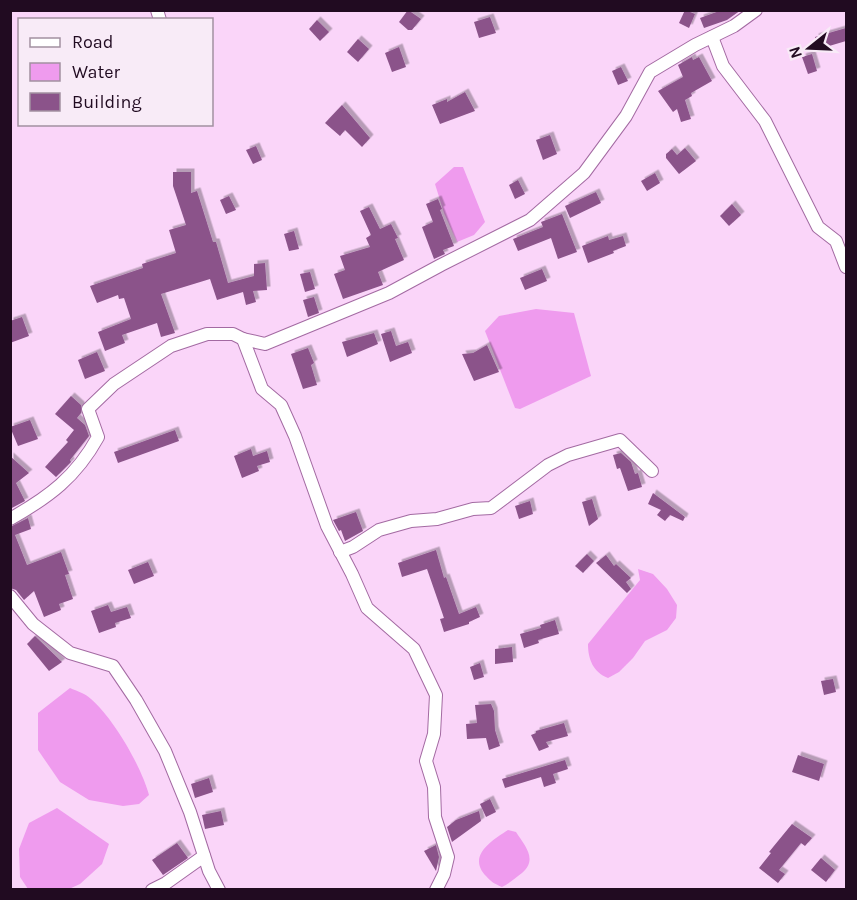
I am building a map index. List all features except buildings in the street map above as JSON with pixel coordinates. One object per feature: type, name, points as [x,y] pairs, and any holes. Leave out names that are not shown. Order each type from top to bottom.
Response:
[{"type":"street","points":[[10,519],[27,510],[71,477],[86,459],[98,437],[87,409],[114,384],[171,346],[207,334],[232,334],[265,344],[389,292],[530,220],[584,173],[626,116],[650,72],[734,26],[756,10]]},
{"type":"street","points":[[712,37],[723,66],[765,121],[818,227],[836,241],[846,267]]},
{"type":"street","points":[[243,339],[262,388],[282,405],[296,436],[327,526],[367,608],[414,649],[436,695],[434,734],[426,761],[434,787],[435,817],[448,857],[444,874],[436,890]]},
{"type":"street","points":[[340,552],[353,547],[379,530],[411,521],[437,519],[473,509],[491,508],[548,465],[568,455],[612,441],[620,440],[652,471]]},
{"type":"street","points":[[10,596],[33,624],[70,653],[113,666],[136,700],[165,751],[190,812],[209,871],[219,890]]},
{"type":"street","points":[[152,890],[166,883],[204,856]]},
{"type":"water","points":[[454,167],[463,167],[485,222],[474,235],[457,242],[444,213],[435,184]]},
{"type":"water","points":[[536,309],[574,313],[591,376],[520,409],[515,408],[485,331],[499,316]]},
{"type":"water","points":[[638,569],[653,574],[667,589],[677,605],[676,618],[667,630],[645,641],[619,672],[608,678],[592,664],[588,644],[640,580]]},
{"type":"water","points":[[70,688],[87,696],[100,708],[126,744],[149,795],[139,804],[123,806],[89,800],[60,782],[38,750],[38,713]]},
{"type":"water","points":[[57,808],[109,844],[102,864],[80,884],[69,889],[28,889],[20,877],[19,849],[29,823]]},
{"type":"water","points":[[508,830],[516,832],[530,858],[527,868],[502,887],[488,878],[479,862],[480,856],[489,844]]}]
